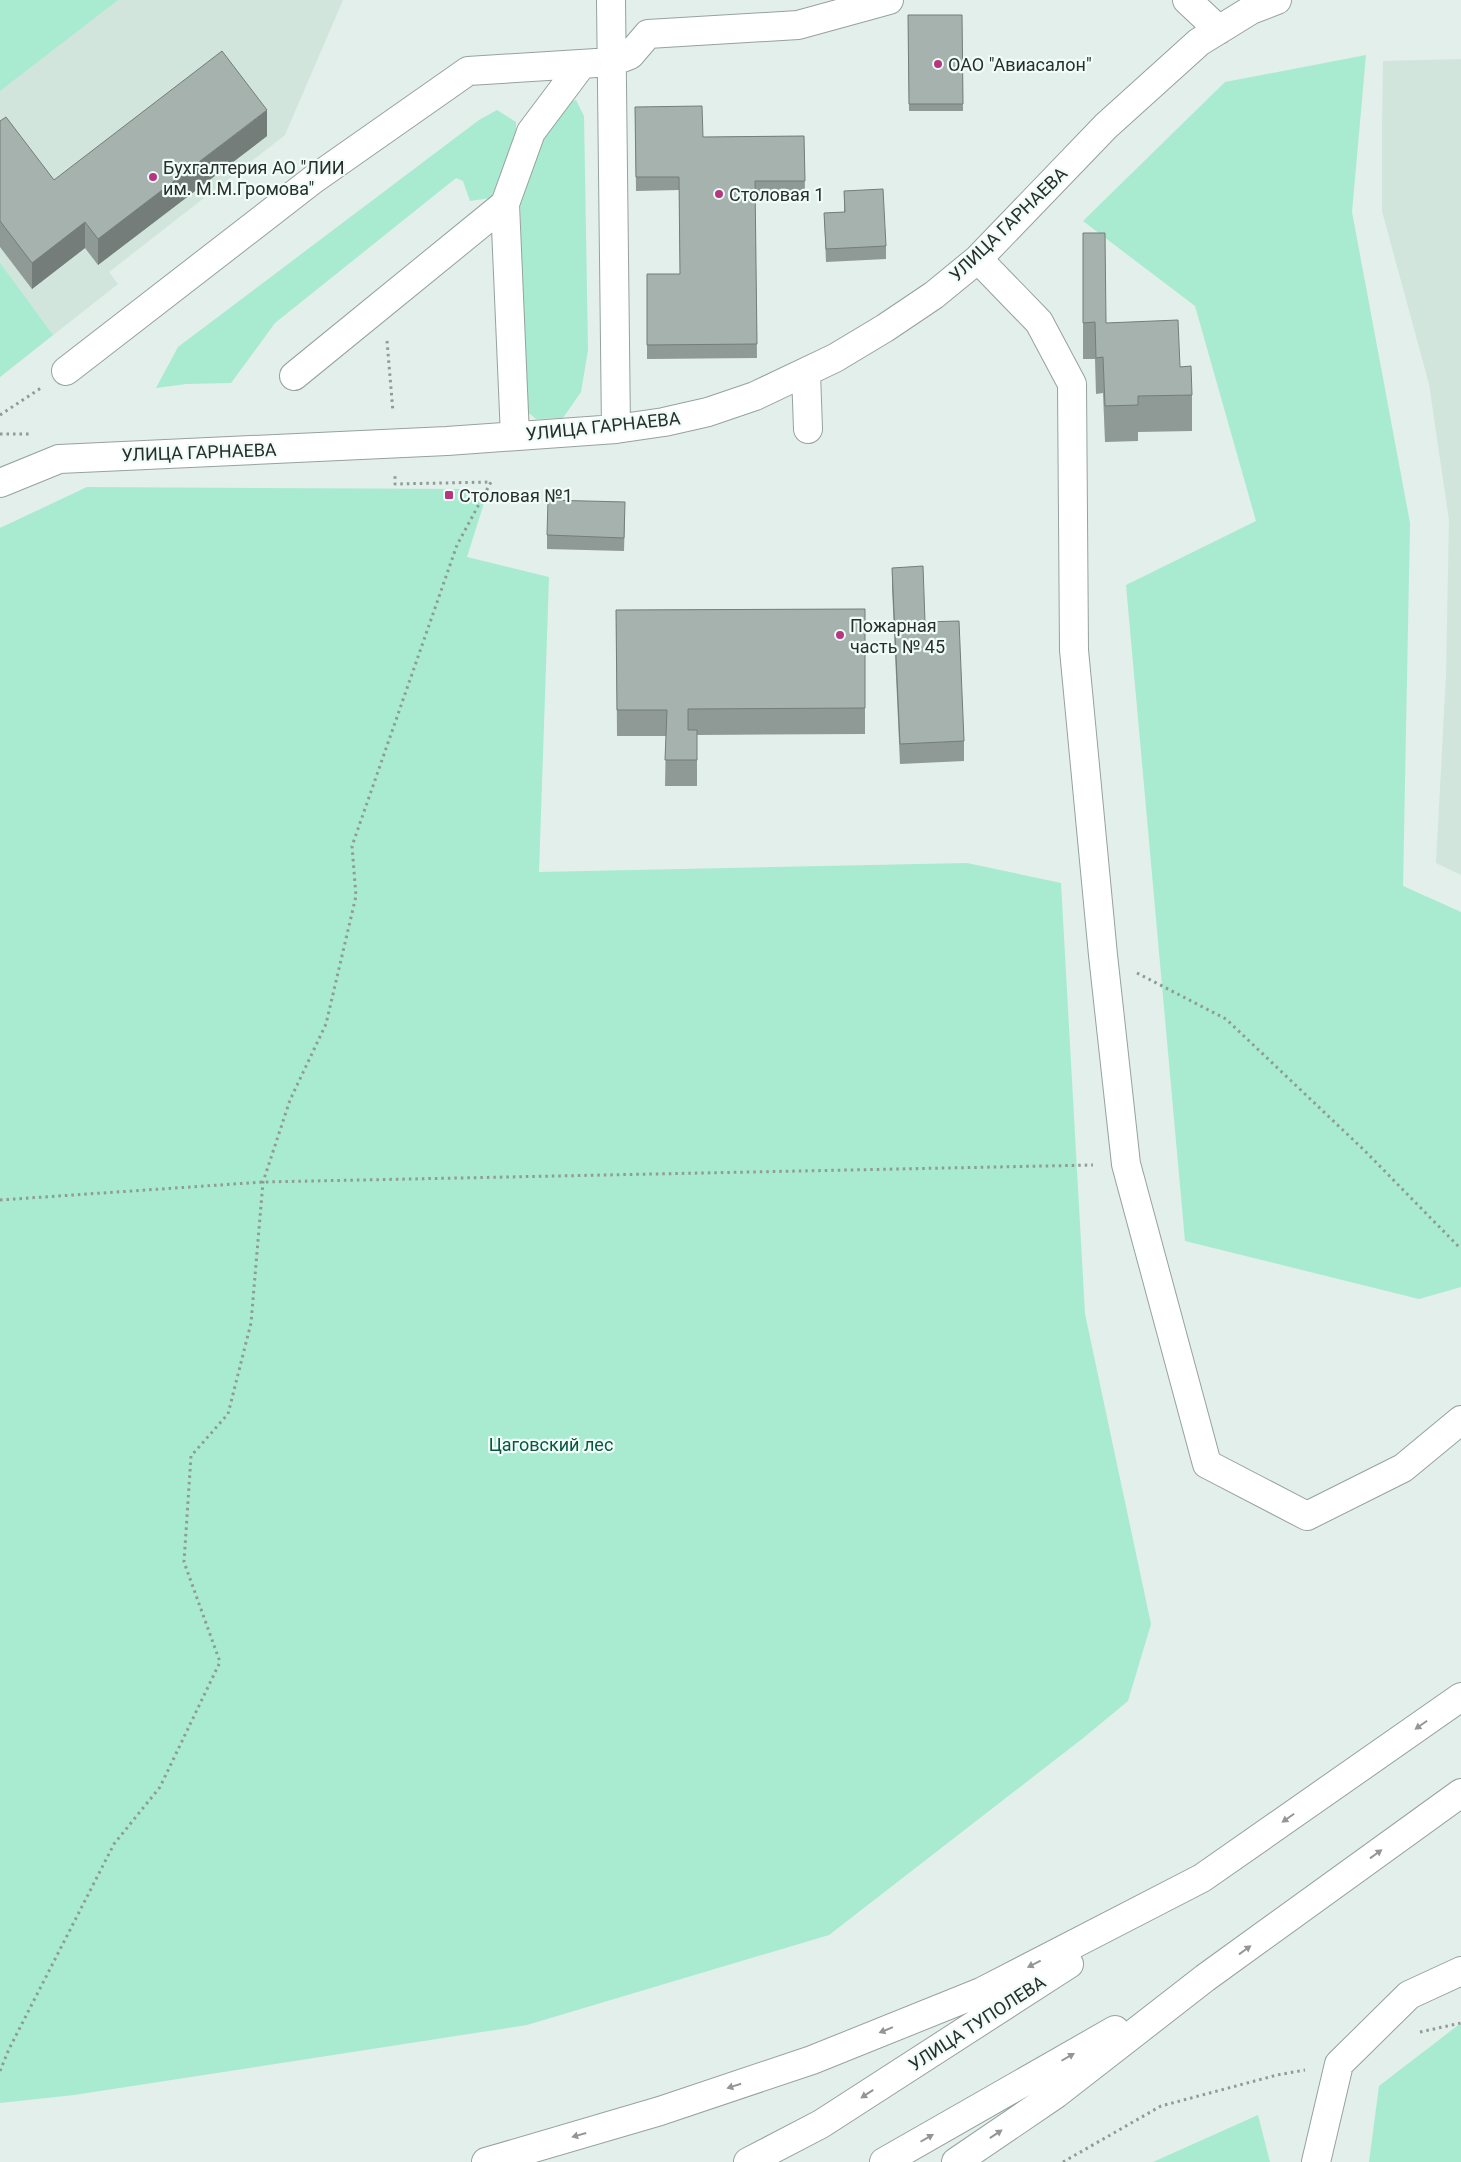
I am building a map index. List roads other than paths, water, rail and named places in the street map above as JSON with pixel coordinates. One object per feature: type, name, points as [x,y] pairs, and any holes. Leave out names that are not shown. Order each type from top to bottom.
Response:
[{"type":"main road","points":[[611,0],[616,428]]},
{"type":"main road","points":[[66,371],[314,178],[468,71],[612,62],[630,55],[648,34],[798,25],[889,0]]},
{"type":"main road","points":[[1187,0],[1219,30]]},
{"type":"main road","name":"УЛИЦА ГАРНАЕВА","points":[[0,483],[59,459],[394,443],[616,428],[664,422],[708,412],[755,396],[835,358],[885,328],[934,295],[978,259],[1106,126],[1199,42],[1251,10],[1278,0]]},
{"type":"main road","points":[[515,436],[505,204],[531,132],[582,64]]},
{"type":"main road","points":[[294,376],[505,204]]},
{"type":"main road","points":[[978,259],[1039,322],[1072,384],[1074,650],[1103,955],[1126,1164],[1207,1464],[1307,1516],[1403,1468],[1461,1420]]},
{"type":"main road","points":[[806,373],[808,429]]},
{"type":"main road","points":[[486,2162],[660,2111],[821,2056],[981,1992],[1202,1878],[1461,1697]]},
{"type":"main road","points":[[956,2162],[1056,2094],[1205,1978],[1461,1793]]},
{"type":"main road","name":"УЛИЦА ТУПОЛЕВА","points":[[748,2162],[821,2124],[1202,1878]]},
{"type":"main road","points":[[1316,2162],[1339,2064],[1409,1995],[1461,1971]]},
{"type":"main road","points":[[884,2162],[1205,1978]]},
{"type":"place","name":"ОАО \"Авиасалон\"","points":[[938,64]]},
{"type":"place","name":"Бухгалтерия АО \"ЛИИ им. М.М.Громова\"","points":[[153,177]]},
{"type":"place","name":"Столовая 1","points":[[719,194]]},
{"type":"place","name":"Столовая №1","points":[[449,495]]},
{"type":"place","name":"Пожарная часть № 45","points":[[840,635]]},
{"type":"park label","name":"Цаговский лес","points":[[551,1444]]}]
